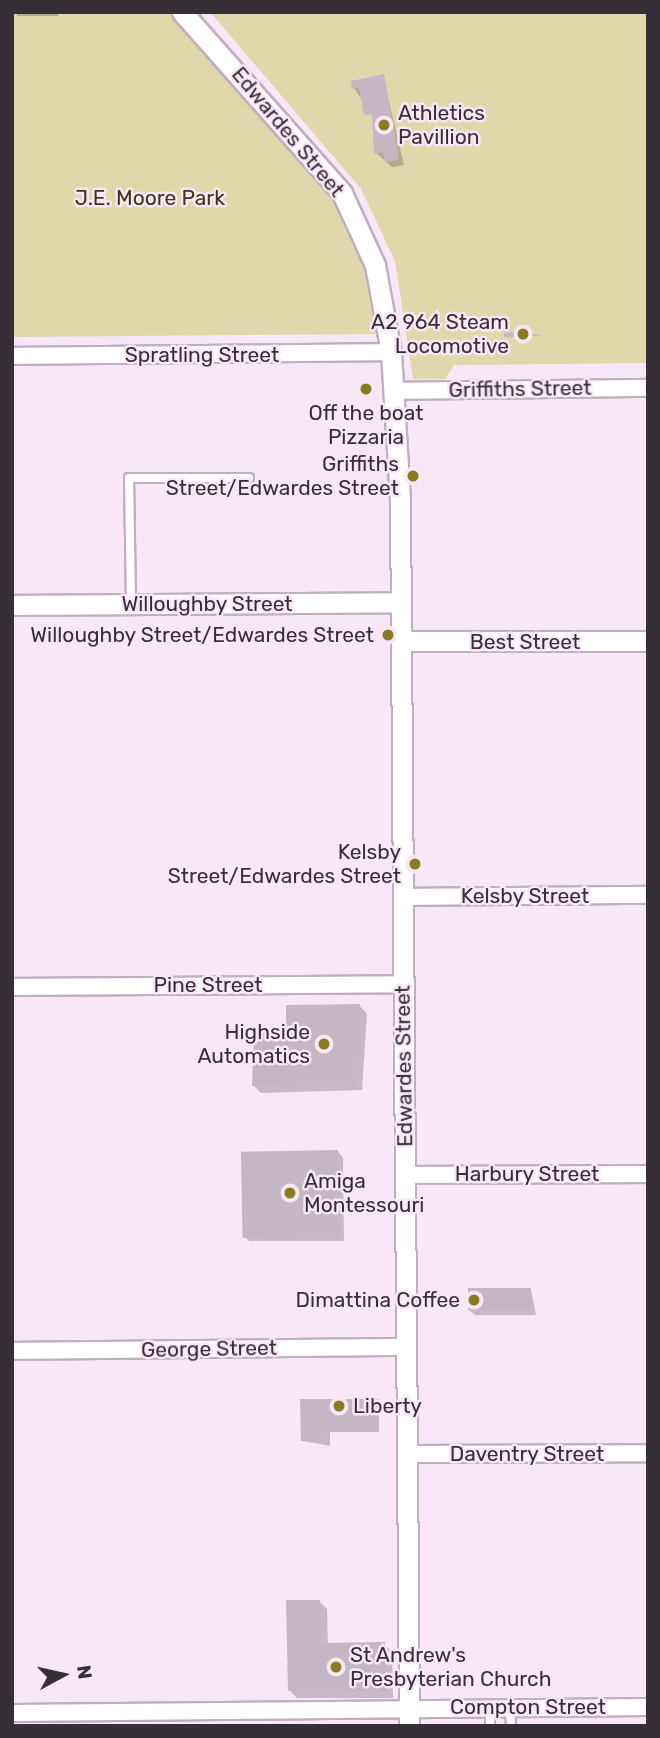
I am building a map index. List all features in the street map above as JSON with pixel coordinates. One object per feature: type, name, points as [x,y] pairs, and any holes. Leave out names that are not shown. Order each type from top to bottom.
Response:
[{"type":"street","name":"Edwardes Street","points":[[182,12],[328,173],[352,211],[375,265],[398,391]]},
{"type":"street","name":"Edwardes Street","points":[[227,60],[314,144],[364,212],[389,279],[398,391],[400,491],[409,1718]]},
{"type":"street","name":"Spratling Street","points":[[12,356],[391,352]]},
{"type":"street","name":"Griffiths Street","points":[[398,391],[648,388]]},
{"type":"street","name":"Willoughby Street","points":[[12,605],[401,603]]},
{"type":"street","name":"Best Street","points":[[401,641],[648,641]]},
{"type":"street","name":"Kelsby Street","points":[[403,897],[648,895]]},
{"type":"street","name":"Pine Street","points":[[12,987],[403,984]]},
{"type":"street","name":"Harbury Street","points":[[405,1175],[648,1174]]},
{"type":"street","name":"George Street","points":[[12,1351],[406,1347]]},
{"type":"street","name":"Daventry Street","points":[[407,1454],[648,1453]]},
{"type":"street","name":"Compton Street","points":[[12,1713],[409,1718],[490,1707],[648,1707]]},
{"type":"lane","points":[[131,604],[130,478],[249,478]]},
{"type":"lane","points":[[490,1707],[490,1726]]},
{"type":"lane","points":[[510,1707],[511,1726]]},
{"type":"green space","name":"J.E. Moore Park","points":[[12,12],[168,12],[337,204],[367,261],[377,334],[12,337]]},
{"type":"green space","points":[[210,12],[648,12],[648,363],[454,365],[445,379],[413,379],[395,261],[361,189]]},
{"type":"building","name":"Athletics Pavillion","points":[[384,74],[399,160],[385,162],[383,152],[374,154],[372,114],[364,115],[359,88],[352,89],[351,81]]},
{"type":"building","name":"A2 964 Steam Locomotive","points":[[523,332],[542,336],[504,337],[504,333]]},
{"type":"building","name":"Highside Automatics","points":[[360,1004],[355,1083],[252,1086],[254,1033],[282,1033],[286,1057],[286,1005]]},
{"type":"building","name":"Amiga Montessouri","points":[[338,1150],[340,1236],[243,1238],[241,1152]]},
{"type":"building","points":[[468,1288],[531,1288],[531,1310],[468,1310]]},
{"type":"building","points":[[300,1399],[379,1399],[378,1432],[324,1431],[325,1441],[301,1441]]},
{"type":"building","name":"St Andrew's Presbyterian Church","points":[[286,1600],[320,1600],[321,1643],[385,1642],[386,1691],[288,1691]]},
{"type":"place","name":"Athletics Pavillion","points":[[384,125]]},
{"type":"place","name":"A2 964 Steam Locomotive","points":[[523,334]]},
{"type":"place","name":"Off the boat Pizzaria","points":[[366,389]]},
{"type":"place","name":"Griffiths Street/Edwardes Street","points":[[413,476]]},
{"type":"place","name":"Willoughby Street/Edwardes Street","points":[[388,635]]},
{"type":"place","name":"Kelsby Street/Edwardes Street","points":[[415,864]]},
{"type":"place","name":"Highside Automatics","points":[[324,1044]]},
{"type":"place","name":"Amiga Montessouri","points":[[290,1193]]},
{"type":"place","name":"Dimattina Coffee","points":[[474,1300]]},
{"type":"place","name":"Liberty","points":[[339,1406]]},
{"type":"place","name":"St Andrew's Presbyterian Church","points":[[336,1667]]}]
